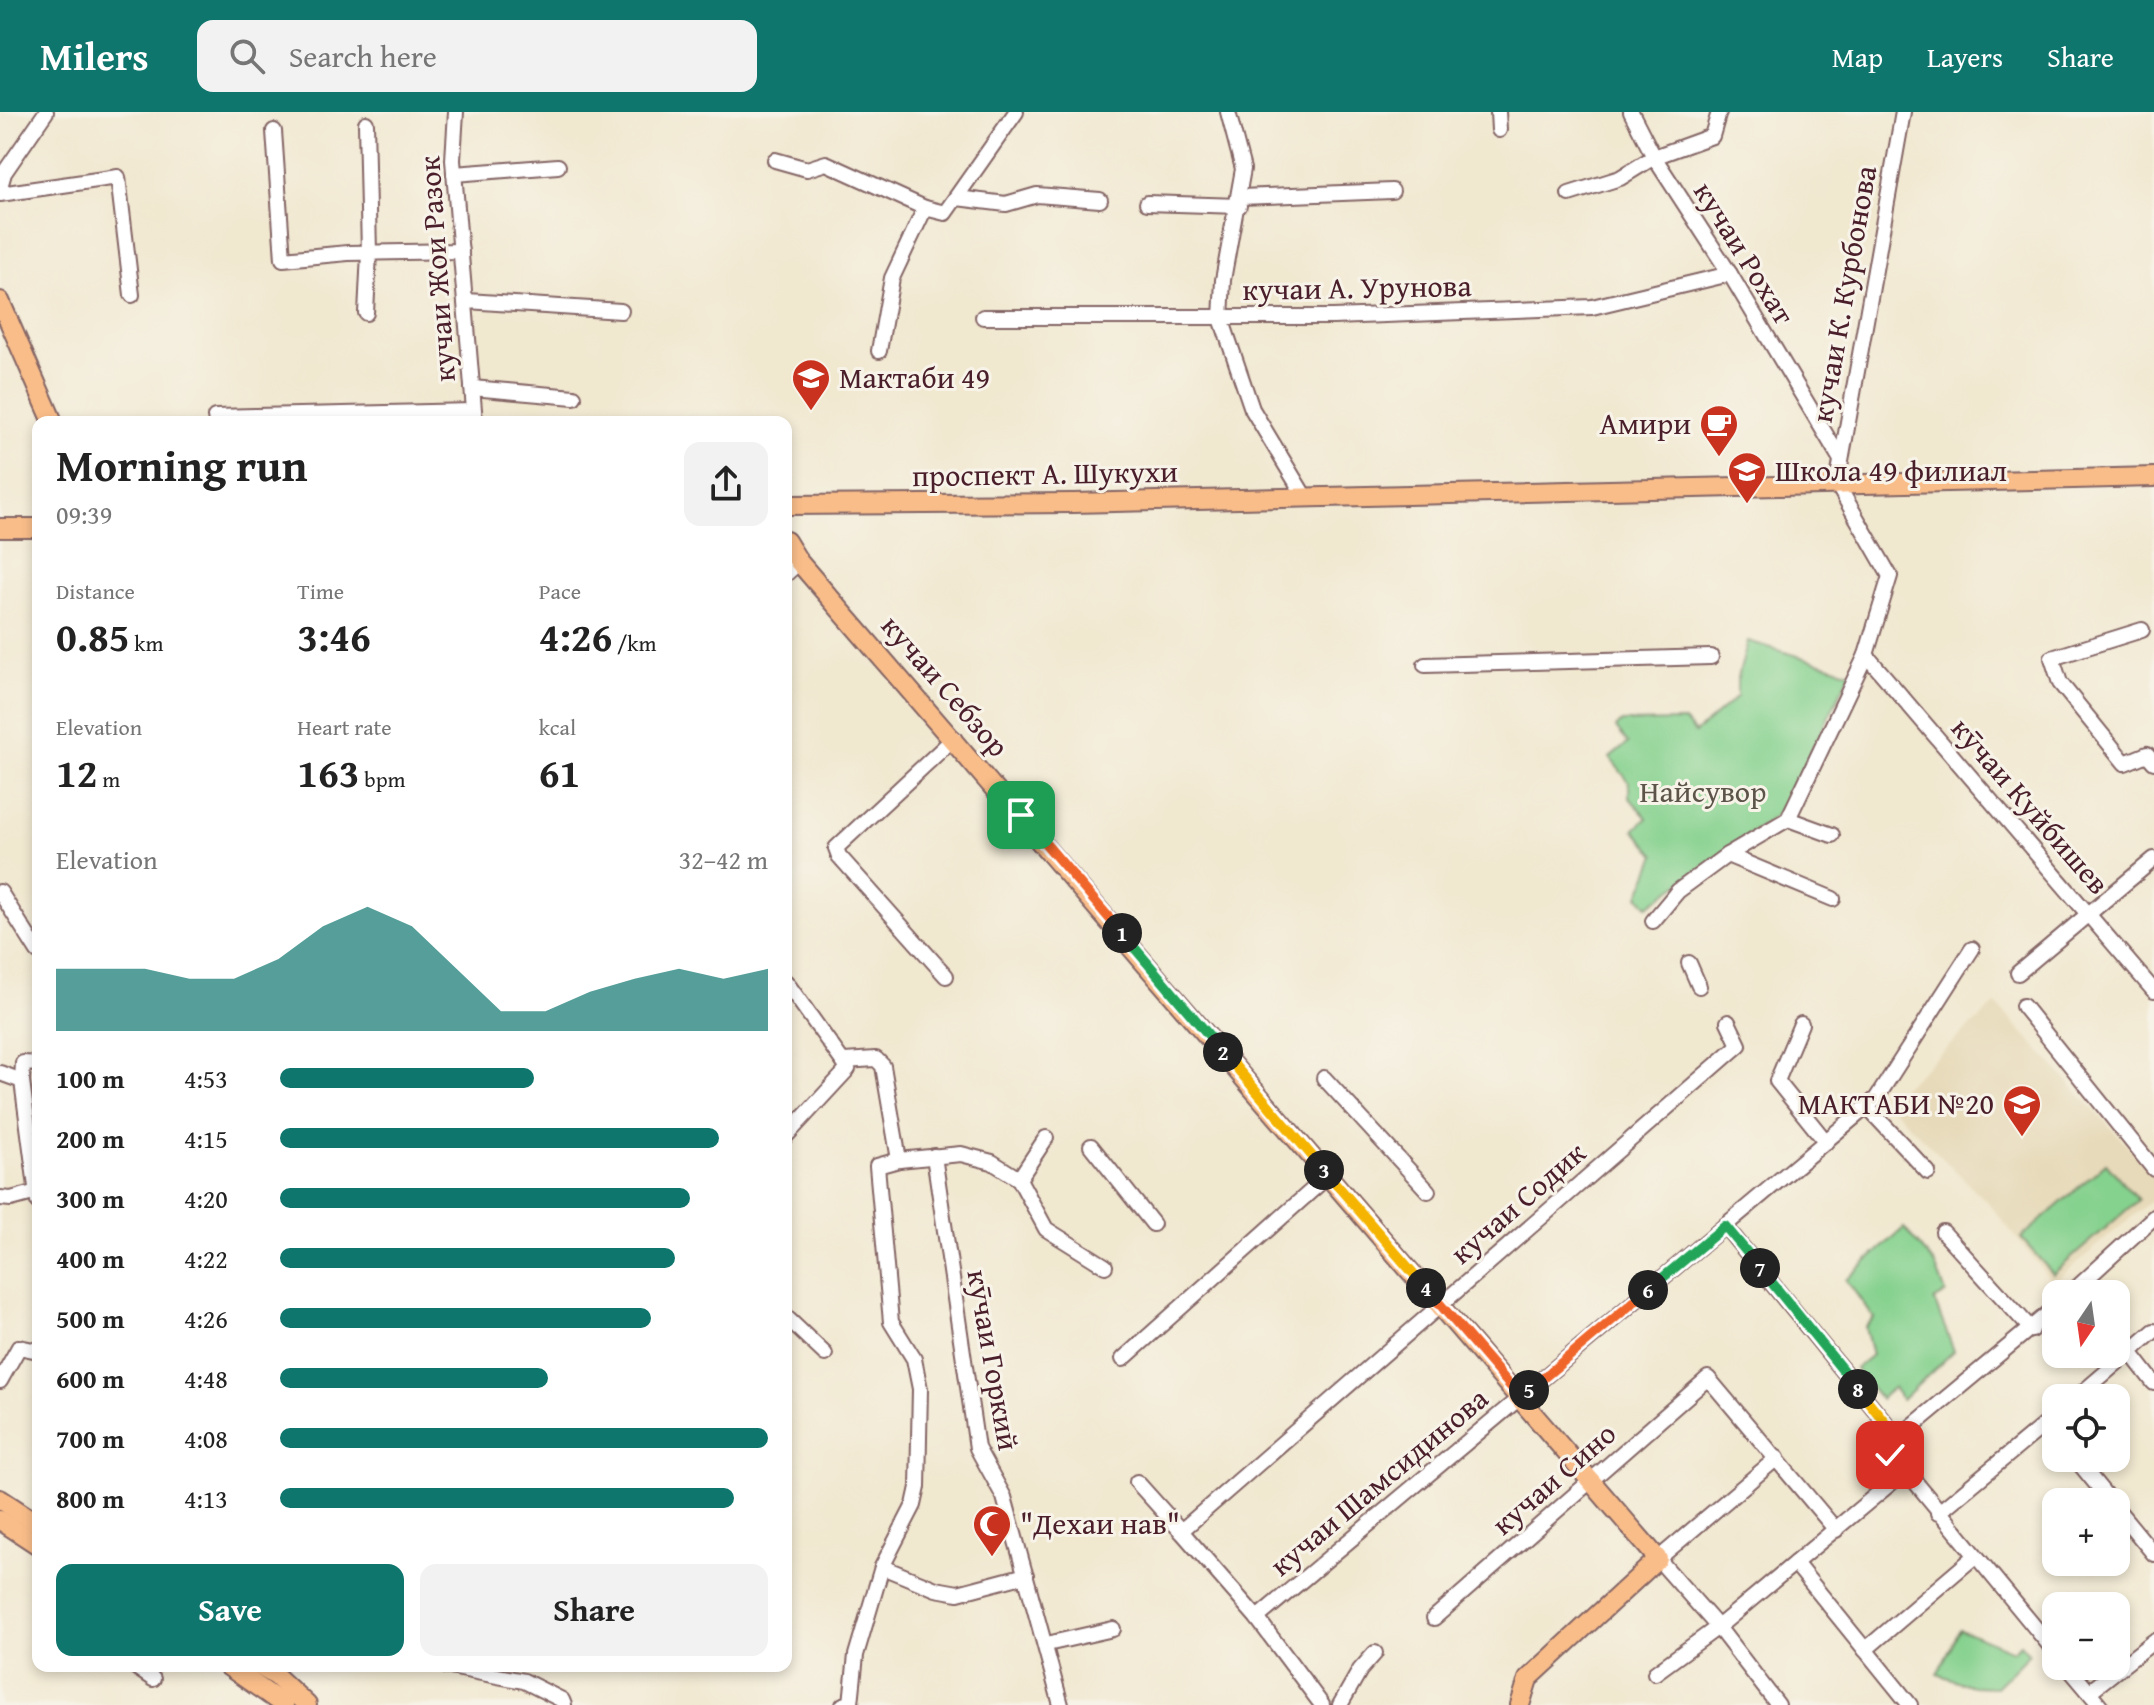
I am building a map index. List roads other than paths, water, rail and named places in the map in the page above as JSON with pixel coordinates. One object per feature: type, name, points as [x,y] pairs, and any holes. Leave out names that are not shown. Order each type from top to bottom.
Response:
[{"type":"main road","points":[[0,301],[50,416]]},
{"type":"main road","name":"проспект А. Шукухи","points":[[792,505],[1305,497],[2154,477]]},
{"type":"main road","points":[[0,528],[32,528]]},
{"type":"main road","name":"кучаи Себзор","points":[[793,568],[954,738],[1658,1559]]},
{"type":"main road","points":[[0,1499],[32,1519]]},
{"type":"main road","points":[[0,1520],[32,1541]]},
{"type":"main road","points":[[1520,1705],[1528,1679],[1658,1559]]},
{"type":"main road","points":[[237,1672],[284,1705]]},
{"type":"main road","points":[[279,1672],[307,1705]]},
{"type":"street","points":[[0,187],[4,173],[46,112]]},
{"type":"street","name":"кучаи Жои Разок","points":[[456,112],[454,174],[467,301],[474,416]]},
{"type":"street","points":[[775,160],[807,169],[826,163],[925,208],[945,213],[1016,112]]},
{"type":"street","points":[[1228,112],[1243,169],[1240,202],[1223,280],[1221,318],[1252,409],[1305,497]]},
{"type":"street","points":[[1498,112],[1499,130]]},
{"type":"street","name":"кучаи Рохат","points":[[1631,112],[1654,157],[1730,274],[1841,460]]},
{"type":"street","points":[[1569,194],[1620,178],[1654,157],[1712,136],[1719,112]]},
{"type":"street","name":"кучаи К. Курбонова","points":[[1837,484],[1903,112]]},
{"type":"street","points":[[366,123],[369,253],[366,313]]},
{"type":"street","points":[[274,131],[283,259],[461,251]]},
{"type":"street","points":[[454,174],[558,166]]},
{"type":"street","points":[[0,194],[118,177],[132,295]]},
{"type":"street","points":[[1147,203],[1240,202],[1392,191]]},
{"type":"street","points":[[957,198],[1006,204],[1037,195],[1100,200]]},
{"type":"street","points":[[879,351],[892,278],[925,208]]},
{"type":"street","name":"кучаи А. Урунова","points":[[983,317],[1333,317],[1592,307],[1730,274]]},
{"type":"street","points":[[467,301],[621,311]]},
{"type":"street","points":[[472,388],[574,397]]},
{"type":"street","points":[[1653,921],[1678,891],[1727,855],[1788,819],[1866,655],[1890,576],[1837,484]]},
{"type":"street","points":[[2142,630],[2052,658],[2060,683],[2125,763],[2147,754],[2154,762]]},
{"type":"street","name":"кӯчаи Куйбишев","points":[[1866,655],[2154,991]]},
{"type":"street","points":[[1425,665],[1711,657]]},
{"type":"street","points":[[946,976],[839,856],[836,848],[954,738]]},
{"type":"street","points":[[1788,819],[1832,835]]},
{"type":"street","points":[[1727,855],[1833,899]]},
{"type":"street","points":[[2018,973],[2154,859]]},
{"type":"street","points":[[0,892],[32,943]]},
{"type":"street","name":"кучаи Шамсидинова","points":[[1257,1618],[1876,1099],[1972,949]]},
{"type":"street","points":[[1689,963],[1699,986]]},
{"type":"street","points":[[792,990],[848,1069],[792,1130]]},
{"type":"street","points":[[2023,1006],[2154,1169]]},
{"type":"street","name":"кучаи Содик","points":[[1181,1531],[1739,1045],[1728,1022]]},
{"type":"street","points":[[1801,1024],[1777,1081],[1826,1142]]},
{"type":"street","points":[[844,1061],[876,1059],[883,1066],[899,1160]]},
{"type":"street","points":[[32,1064],[23,1063],[22,1081],[32,1158]]},
{"type":"street","points":[[0,1073],[22,1081]]},
{"type":"street","points":[[1324,1078],[1428,1191]]},
{"type":"street","points":[[1867,1107],[1928,1172]]},
{"type":"street","points":[[1019,1179],[1046,1138]]},
{"type":"street","points":[[1091,1146],[1153,1224]]},
{"type":"street","points":[[843,1705],[851,1703],[856,1655],[882,1567],[914,1505],[918,1487],[920,1389],[914,1359],[891,1322],[877,1166],[899,1160],[961,1154],[992,1162],[1019,1179],[1046,1229],[1105,1266]]},
{"type":"street","name":"кӯчаи Горкий","points":[[934,1156],[977,1448],[1004,1497],[1047,1644],[1061,1705]]},
{"type":"street","points":[[1123,1359],[1329,1175]]},
{"type":"street","points":[[0,1198],[32,1197]]},
{"type":"street","points":[[2085,1280],[2153,1219]]},
{"type":"street","points":[[1725,1226],[1898,1438]]},
{"type":"street","points":[[1943,1232],[2032,1330]]},
{"type":"street","points":[[2042,1320],[1898,1438],[1889,1450],[2042,1637]]},
{"type":"street","points":[[792,1323],[825,1354]]},
{"type":"street","points":[[2154,1331],[2130,1352],[2154,1383]]},
{"type":"street","points":[[0,1381],[19,1347],[32,1350]]},
{"type":"street","points":[[2092,1384],[2111,1368]]},
{"type":"street","name":"кучаи Сино","points":[[1434,1618],[1708,1378],[1777,1458]]},
{"type":"street","points":[[1938,1513],[2042,1433]]},
{"type":"street","points":[[1778,1705],[1718,1627],[1658,1559],[1777,1458],[1836,1530]]},
{"type":"street","points":[[1655,1673],[1718,1627],[1904,1472]]},
{"type":"street","points":[[2086,1472],[2100,1488]]},
{"type":"street","points":[[1137,1482],[1257,1618],[1322,1705]]},
{"type":"street","points":[[2130,1525],[2154,1554]]},
{"type":"street","points":[[1865,1650],[1974,1557]]},
{"type":"street","points":[[1795,1563],[1910,1705]]},
{"type":"street","points":[[882,1567],[936,1589],[958,1593],[1026,1575]]},
{"type":"street","points":[[1047,1644],[1113,1629]]},
{"type":"street","points":[[2089,1692],[2154,1641]]},
{"type":"street","points":[[1340,1705],[1360,1670],[1375,1653]]},
{"type":"street","points":[[143,1672],[153,1679]]},
{"type":"street","points":[[477,1672],[524,1681],[562,1700],[564,1705]]},
{"type":"street","points":[[524,1681],[526,1672]]},
{"type":"street","points":[[2079,1680],[2100,1705]]},
{"type":"place","name":"Мактаби 49","points":[[811,412]]},
{"type":"place","name":"Амири","points":[[1719,458]]},
{"type":"place","name":"Школа 49 филиал","points":[[1747,505]]},
{"type":"place","name":"МАКТАБИ №20","points":[[2022,1138]]},
{"type":"place","name":"\"Дехаи нав\"","points":[[992,1558]]},
{"type":"park label","name":"Найсувор","points":[[1703,792]]}]
